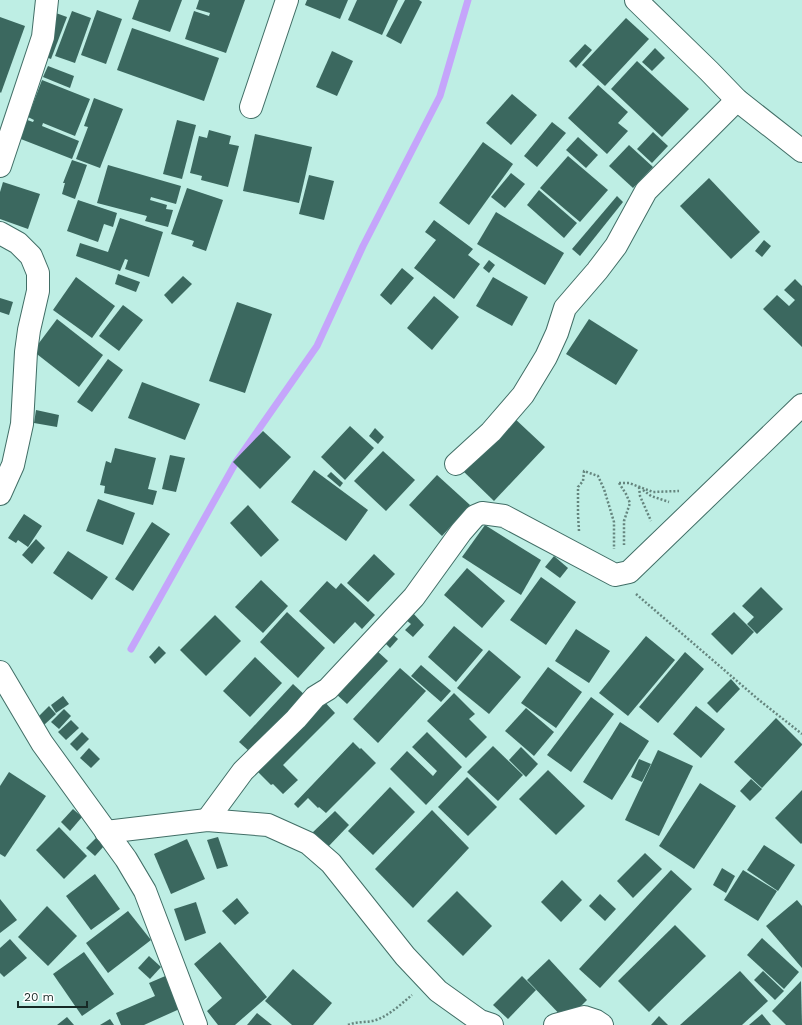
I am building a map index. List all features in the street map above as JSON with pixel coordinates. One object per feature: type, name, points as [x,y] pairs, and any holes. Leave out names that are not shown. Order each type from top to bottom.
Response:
[{"type":"street","points":[[0,166],[44,37],[47,0]]},
{"type":"street","points":[[251,106],[287,0]]},
{"type":"street","points":[[636,0],[737,100],[802,151]]},
{"type":"street","points":[[456,464],[491,432],[523,395],[546,357],[557,333],[565,308],[597,271],[616,246],[646,191],[737,100]]},
{"type":"street","points":[[0,232],[18,242],[31,256],[38,273],[38,291],[29,330],[26,352],[22,424],[13,465],[0,494]]},
{"type":"street","points":[[207,820],[243,771],[296,719],[315,697],[328,689],[414,597],[474,516],[482,513],[504,516],[587,561],[622,574],[657,546],[802,405]]},
{"type":"street","points":[[0,672],[42,743],[126,859],[145,891],[196,1025]]},
{"type":"street","points":[[106,832],[207,820],[268,825],[308,843],[331,863],[406,956],[438,990],[480,1021],[492,1025]]},
{"type":"street","points":[[555,1025],[584,1017],[596,1021],[602,1025]]},
{"type":"path","points":[[587,561],[580,542],[578,515],[578,487],[583,481],[584,471],[598,476],[604,489],[614,522],[622,574],[759,700],[802,734]]},
{"type":"path","points":[[622,574],[627,569],[624,553],[624,521],[630,503],[620,483],[629,483],[653,492],[676,492],[682,490]]},
{"type":"path","points":[[639,487],[651,496],[693,511]]},
{"type":"path","points":[[639,487],[640,496],[651,521],[657,546]]},
{"type":"path","points":[[348,1025],[354,1022],[376,1020],[394,1010],[413,994],[431,982]]},
{"type":"building","points":[[139,0],[182,0],[170,32],[132,19]]},
{"type":"building","points":[[199,0],[245,0],[226,53],[185,39],[194,11],[209,16],[210,13],[196,9]]},
{"type":"building","points":[[307,0],[348,0],[340,19],[305,5]]},
{"type":"building","points":[[357,0],[398,0],[382,35],[348,20]]},
{"type":"building","points":[[405,0],[419,0],[422,2],[401,44],[386,36]]},
{"type":"building","points":[[97,10],[122,19],[106,64],[81,55]]},
{"type":"building","points":[[72,11],[91,18],[75,63],[55,56]]},
{"type":"building","points":[[53,12],[67,17],[51,59],[38,54]]},
{"type":"building","points":[[0,17],[25,26],[1,93],[0,92]]},
{"type":"building","points":[[626,18],[649,39],[605,86],[582,65]]},
{"type":"building","points":[[132,28],[219,58],[204,101],[117,70]]},
{"type":"building","points":[[585,44],[592,50],[576,68],[569,61]]},
{"type":"building","points":[[655,48],[665,58],[652,71],[642,62]]},
{"type":"building","points":[[332,51],[353,61],[337,96],[316,87]]},
{"type":"building","points":[[637,61],[689,109],[662,137],[611,89]]},
{"type":"building","points":[[48,66],[74,76],[70,88],[43,77]]},
{"type":"building","points":[[42,80],[90,99],[75,136],[43,123],[42,126],[79,141],[72,159],[8,134],[16,116],[33,122],[34,120],[28,117]]},
{"type":"building","points":[[598,85],[628,112],[618,123],[628,131],[607,154],[568,118]]},
{"type":"building","points":[[512,94],[537,115],[511,145],[486,123]]},
{"type":"building","points":[[94,98],[123,109],[100,168],[76,159],[88,127],[84,126]]},
{"type":"building","points":[[177,120],[196,125],[182,179],[163,174]]},
{"type":"building","points":[[552,122],[566,133],[537,167],[524,156]]},
{"type":"building","points":[[209,130],[231,136],[229,144],[239,146],[228,187],[201,180],[202,176],[190,173],[199,136],[207,138]]},
{"type":"building","points":[[653,132],[668,146],[652,163],[637,149]]},
{"type":"building","points":[[255,134],[312,147],[299,203],[243,191]]},
{"type":"building","points":[[578,137],[598,155],[586,168],[566,150]]},
{"type":"building","points":[[483,142],[513,164],[469,225],[439,203]]},
{"type":"building","points":[[629,145],[653,167],[633,188],[609,166]]},
{"type":"building","points":[[568,156],[608,190],[580,222],[540,188]]},
{"type":"building","points":[[72,160],[87,165],[75,199],[62,194],[65,183],[63,183]]},
{"type":"building","points":[[108,165],[181,186],[176,204],[151,197],[150,200],[167,205],[166,209],[173,210],[168,227],[145,221],[147,216],[97,203]]},
{"type":"building","points":[[511,173],[525,184],[505,208],[491,197]]},
{"type":"building","points":[[309,175],[334,181],[324,220],[299,214]]},
{"type":"building","points":[[709,178],[760,232],[731,259],[680,206]]},
{"type":"building","points":[[3,182],[40,194],[28,229],[0,219],[0,192]]},
{"type":"building","points":[[187,188],[223,200],[206,251],[192,246],[194,241],[171,234]]},
{"type":"building","points":[[539,190],[577,223],[564,238],[527,205]]},
{"type":"building","points":[[617,196],[623,202],[580,256],[572,249]]},
{"type":"building","points":[[78,200],[117,213],[113,227],[104,224],[98,242],[67,231]]},
{"type":"building","points":[[496,212],[564,253],[545,285],[477,244]]},
{"type":"building","points":[[120,218],[163,232],[149,277],[125,269],[128,260],[125,259],[120,271],[76,256],[80,243],[108,252]]},
{"type":"building","points":[[434,220],[473,249],[468,255],[480,264],[454,299],[414,268],[436,240],[425,232]]},
{"type":"building","points":[[764,240],[771,246],[762,257],[755,251]]},
{"type":"building","points":[[489,260],[495,265],[489,273],[483,268]]},
{"type":"building","points":[[402,268],[414,278],[391,305],[380,295]]},
{"type":"building","points":[[118,274],[140,282],[136,292],[115,284]]},
{"type":"building","points":[[183,276],[192,284],[172,304],[164,295]]},
{"type":"building","points":[[76,277],[115,306],[92,338],[53,310]]},
{"type":"building","points":[[493,277],[528,297],[512,326],[476,306]]},
{"type":"building","points":[[795,279],[802,286],[802,347],[763,309],[777,295],[789,306],[795,300],[784,290]]},
{"type":"building","points":[[434,296],[459,317],[432,350],[407,328]]},
{"type":"building","points":[[0,298],[13,302],[9,315],[0,312]]},
{"type":"building","points":[[237,302],[272,314],[245,393],[209,381]]},
{"type":"building","points":[[123,305],[143,320],[119,351],[99,336]]},
{"type":"building","points":[[57,319],[103,355],[79,387],[33,351]]},
{"type":"building","points":[[589,319],[638,350],[616,385],[566,354]]},
{"type":"building","points":[[108,359],[123,370],[92,412],[77,402]]},
{"type":"building","points":[[142,382],[200,404],[185,440],[128,418]]},
{"type":"building","points":[[36,410],[59,415],[57,427],[34,423]]},
{"type":"building","points":[[512,416],[545,447],[494,501],[462,470]]},
{"type":"building","points":[[350,426],[374,448],[345,480],[321,457]]},
{"type":"building","points":[[375,428],[384,437],[378,444],[369,436]]},
{"type":"building","points":[[263,431],[291,457],[260,489],[233,462]]},
{"type":"building","points":[[115,448],[156,458],[148,489],[157,491],[153,505],[104,493],[105,486],[100,485],[106,461],[111,463]]},
{"type":"building","points":[[383,451],[415,480],[386,511],[354,481]]},
{"type":"building","points":[[170,455],[185,458],[176,492],[162,489]]},
{"type":"building","points":[[314,470],[368,510],[346,541],[291,502]]},
{"type":"building","points":[[331,472],[343,483],[340,487],[327,476]]},
{"type":"building","points":[[437,475],[470,505],[442,536],[409,505]]},
{"type":"building","points":[[98,499],[135,513],[123,545],[86,531]]},
{"type":"building","points":[[248,505],[279,540],[261,557],[230,523]]},
{"type":"building","points":[[24,514],[42,526],[28,547],[18,540],[16,543],[8,538]]},
{"type":"building","points":[[152,522],[170,534],[133,591],[115,579]]},
{"type":"building","points":[[485,525],[541,560],[521,595],[462,557]]},
{"type":"building","points":[[36,539],[45,548],[32,564],[22,555]]},
{"type":"building","points":[[68,551],[108,577],[92,600],[53,573]]},
{"type":"building","points":[[374,554],[395,574],[368,602],[347,583]]},
{"type":"building","points":[[554,556],[568,568],[560,578],[545,567]]},
{"type":"building","points":[[467,568],[505,601],[482,628],[444,595]]},
{"type":"building","points":[[541,577],[576,602],[546,645],[510,620]]},
{"type":"building","points":[[261,580],[288,606],[263,633],[235,607]]},
{"type":"building","points":[[327,581],[336,589],[341,583],[375,615],[362,629],[355,622],[334,644],[299,611]]},
{"type":"building","points":[[761,587],[783,609],[757,634],[747,624],[754,617],[742,606]]},
{"type":"building","points":[[287,612],[325,648],[298,678],[260,642]]},
{"type":"building","points":[[734,612],[754,632],[732,655],[711,634]]},
{"type":"building","points":[[413,613],[424,625],[413,637],[405,630],[411,624],[406,620]]},
{"type":"building","points":[[215,615],[241,641],[206,676],[180,650]]},
{"type":"building","points":[[454,626],[483,650],[456,682],[428,657]]},
{"type":"building","points":[[576,629],[610,651],[589,683],[555,661]]},
{"type":"building","points":[[389,631],[398,639],[390,648],[381,639]]},
{"type":"building","points":[[646,636],[675,660],[628,716],[599,693]]},
{"type":"building","points":[[159,646],[166,653],[155,664],[149,657]]},
{"type":"building","points":[[376,650],[388,661],[347,704],[335,693]]},
{"type":"building","points":[[489,650],[521,677],[489,714],[457,688]]},
{"type":"building","points":[[685,652],[704,669],[658,723],[639,707]]},
{"type":"building","points":[[255,657],[282,683],[250,717],[223,691]]},
{"type":"building","points":[[421,665],[451,691],[441,702],[411,676]]},
{"type":"building","points":[[548,667],[582,692],[556,728],[521,703]]},
{"type":"building","points":[[400,668],[426,691],[378,743],[353,719]]},
{"type":"building","points":[[731,679],[740,689],[717,713],[707,703]]},
{"type":"building","points":[[293,684],[307,697],[249,751],[239,742]]},
{"type":"building","points":[[454,693],[475,714],[469,719],[487,737],[466,758],[427,721]]},
{"type":"building","points":[[63,696],[69,704],[56,713],[51,705]]},
{"type":"building","points":[[591,697],[614,714],[571,772],[547,755]]},
{"type":"building","points":[[321,698],[335,713],[283,765],[298,780],[283,794],[273,784],[271,785],[252,766]]},
{"type":"building","points":[[49,706],[56,714],[44,725],[37,718]]},
{"type":"building","points":[[696,706],[725,729],[701,758],[673,734]]},
{"type":"building","points":[[526,708],[554,732],[534,756],[505,731]]},
{"type":"building","points":[[64,709],[71,716],[59,729],[51,722]]},
{"type":"building","points":[[776,718],[802,745],[762,788],[734,762]]},
{"type":"building","points":[[71,720],[79,728],[66,740],[58,732]]},
{"type":"building","points":[[620,722],[649,741],[612,800],[583,782]]},
{"type":"building","points":[[82,732],[89,739],[77,751],[70,744]]},
{"type":"building","points":[[427,732],[462,767],[426,805],[390,769],[407,751],[433,776],[437,771],[412,747]]},
{"type":"building","points":[[353,742],[376,763],[326,813],[319,807],[318,808],[308,798],[298,808],[294,804]]},
{"type":"building","points":[[493,746],[523,775],[498,801],[467,772]]},
{"type":"building","points":[[521,747],[538,764],[526,777],[509,760]]},
{"type":"building","points":[[89,748],[100,759],[91,768],[80,758]]},
{"type":"building","points":[[658,750],[693,766],[659,836],[625,820]]},
{"type":"building","points":[[639,759],[651,764],[642,782],[631,777]]},
{"type":"building","points":[[548,770],[585,806],[556,835],[519,799]]},
{"type":"building","points":[[9,772],[46,796],[5,857],[0,854],[0,786]]},
{"type":"building","points":[[467,777],[497,807],[468,836],[438,807]]},
{"type":"building","points":[[751,779],[762,789],[750,801],[740,791]]},
{"type":"building","points":[[700,783],[736,806],[694,869],[659,846]]},
{"type":"building","points":[[390,787],[415,812],[373,855],[348,831]]},
{"type":"building","points":[[802,790],[802,843],[801,844],[775,818]]},
{"type":"building","points":[[73,809],[82,817],[70,831],[61,822]]},
{"type":"building","points":[[432,810],[469,848],[413,908],[375,869]]},
{"type":"building","points":[[335,811],[349,825],[326,849],[311,834]]},
{"type":"building","points":[[59,827],[87,856],[64,879],[36,850]]},
{"type":"building","points":[[218,837],[228,866],[217,869],[207,840]]},
{"type":"building","points":[[96,838],[104,846],[95,856],[86,848]]},
{"type":"building","points":[[187,839],[205,879],[171,894],[154,854]]},
{"type":"building","points":[[764,845],[795,865],[778,891],[747,870]]},
{"type":"building","points":[[645,853],[662,869],[633,898],[617,881]]},
{"type":"building","points":[[722,868],[735,876],[726,893],[713,885]]},
{"type":"building","points":[[671,870],[692,889],[600,988],[579,969]]},
{"type":"building","points":[[743,870],[777,891],[758,921],[724,900]]},
{"type":"building","points":[[95,874],[120,909],[91,930],[66,896]]},
{"type":"building","points":[[562,880],[582,900],[561,922],[541,902]]},
{"type":"building","points":[[457,891],[492,926],[463,956],[427,921]]},
{"type":"building","points":[[600,894],[616,909],[605,921],[589,906]]},
{"type":"building","points":[[237,898],[249,913],[235,925],[222,911]]},
{"type":"building","points":[[0,899],[17,920],[0,933]]},
{"type":"building","points":[[797,900],[802,906],[802,968],[766,926]]},
{"type":"building","points":[[196,902],[206,933],[185,941],[174,909]]},
{"type":"building","points":[[47,906],[77,936],[48,966],[18,937]]},
{"type":"building","points":[[128,911],[151,940],[108,973],[86,943]]},
{"type":"building","points":[[675,925],[706,956],[649,1012],[618,981]]},
{"type":"building","points":[[762,938],[799,972],[784,989],[747,955]]},
{"type":"building","points":[[10,939],[27,958],[4,977],[0,973],[0,948]]},
{"type":"building","points":[[220,942],[267,997],[235,1025],[218,1025],[207,1011],[222,998],[194,964]]},
{"type":"building","points":[[84,952],[114,994],[82,1016],[53,974]]},
{"type":"building","points":[[149,956],[161,967],[150,979],[138,968]]},
{"type":"building","points":[[549,959],[587,1000],[566,1021],[527,980]]},
{"type":"building","points":[[293,969],[332,1003],[313,1025],[292,1025],[265,1001]]},
{"type":"building","points":[[740,971],[768,1001],[742,1025],[680,1025]]},
{"type":"building","points":[[763,971],[784,991],[775,1000],[754,980]]},
{"type":"building","points":[[170,974],[184,1007],[144,1025],[121,1025],[116,1013],[155,996],[149,983]]},
{"type":"building","points":[[522,976],[536,990],[508,1019],[493,1005]]},
{"type":"building","points":[[801,981],[802,1025],[786,1025],[772,1011]]},
{"type":"building","points":[[257,1013],[272,1025],[247,1025]]},
{"type":"building","points":[[762,1014],[771,1025],[749,1025]]},
{"type":"building","points":[[659,1016],[668,1025],[651,1025]]},
{"type":"building","points":[[67,1017],[74,1025],[57,1025]]},
{"type":"building","points":[[110,1019],[114,1025],[100,1025]]},
{"type":"waterway","points":[[131,649],[236,462],[317,346],[363,246],[440,96],[468,0]]}]
